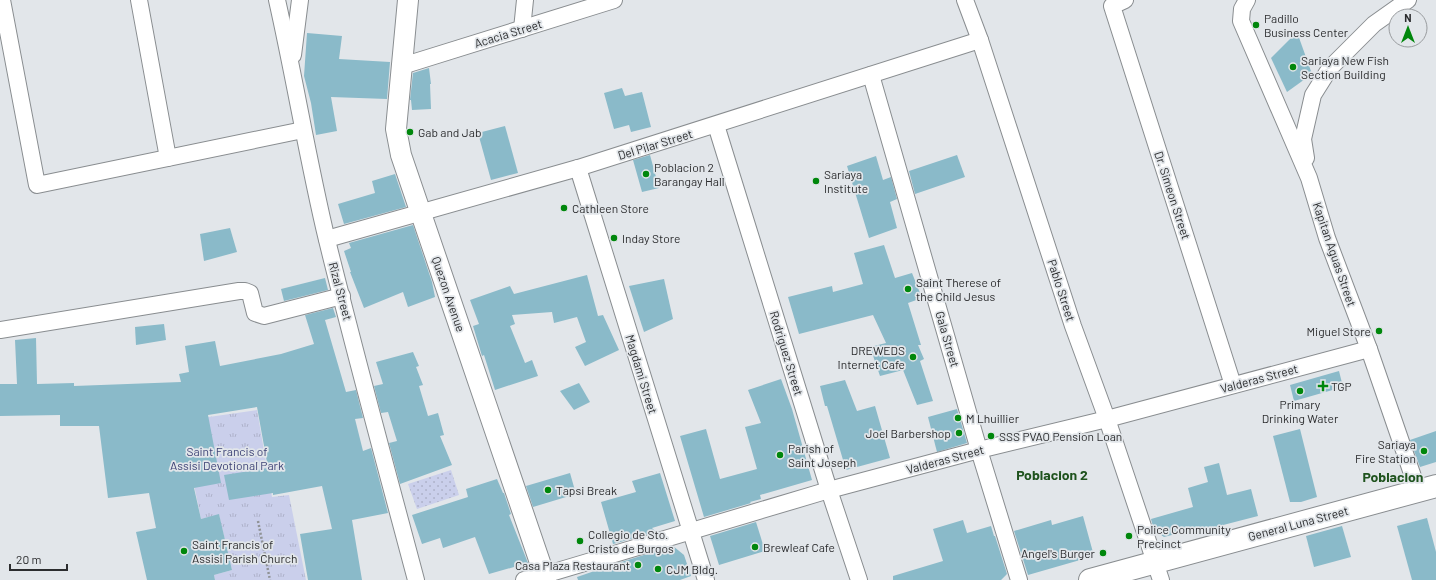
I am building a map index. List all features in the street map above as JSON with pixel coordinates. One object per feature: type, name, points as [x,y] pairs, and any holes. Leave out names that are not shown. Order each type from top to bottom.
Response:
[{"type":"main road","name":"General Luna Street","points":[[1090,580],[1158,571],[1427,488]]},
{"type":"street","points":[[2,0],[37,185],[303,130]]},
{"type":"street","points":[[139,0],[168,158]]},
{"type":"street","name":"Rizal Street","points":[[277,0],[292,66],[303,130],[327,240],[416,580]]},
{"type":"street","points":[[292,66],[300,0]]},
{"type":"street","name":"Quezon Avenue","points":[[408,0],[396,129],[401,154],[545,578]]},
{"type":"street","points":[[522,29],[525,0]]},
{"type":"street","name":"Acacia Street","points":[[402,66],[614,0]]},
{"type":"street","name":"Pablo Street","points":[[965,0],[980,40],[1073,326],[1107,419],[1158,571]]},
{"type":"street","name":"Kapitan Aguas Street","points":[[1247,0],[1242,8],[1241,21],[1309,178],[1327,238],[1369,349],[1427,488]]},
{"type":"street","points":[[1309,178],[1303,139],[1313,95],[1330,68],[1374,24],[1408,0]]},
{"type":"street","name":"Dr. Simeon Street","points":[[1114,2],[1233,385]]},
{"type":"street","name":"Del Pilar Street","points":[[327,240],[578,168],[980,40]]},
{"type":"street","name":"Gala Street","points":[[871,75],[979,450],[1019,580]]},
{"type":"street","name":"Rodriguez Street","points":[[716,125],[829,490],[859,580]]},
{"type":"street","name":"Magdami Street","points":[[578,168],[706,580]]},
{"type":"street","points":[[0,330],[239,291],[250,293],[255,313],[264,316],[342,296]]},
{"type":"street","name":"Valderas Street","points":[[524,580],[545,578],[690,531],[829,490],[979,450],[1107,419],[1369,349]]},
{"type":"path","points":[[258,521],[270,580]]},
{"type":"green space","name":"Saint Francis of Assisi Devotional Park","points":[[257,410],[272,497],[289,495],[306,580],[215,580],[214,575],[232,570],[219,515],[201,519],[181,421]]},
{"type":"green space","points":[[451,470],[459,495],[417,509],[408,484]]},
{"type":"building","points":[[1297,32],[1312,74],[1287,92],[1271,58]]},
{"type":"building","points":[[307,33],[342,36],[339,59],[390,62],[387,99],[331,97],[337,131],[316,135],[311,103],[304,76]]},
{"type":"building","points":[[429,68],[431,84],[431,109],[412,110],[410,100],[413,73]]},
{"type":"building","points":[[622,88],[625,96],[642,92],[651,127],[631,132],[629,125],[614,129],[604,93]]},
{"type":"building","points":[[505,126],[518,173],[491,180],[478,133]]},
{"type":"building","name":"Poblacion 2 Barangay Hall","points":[[650,155],[659,188],[642,192],[633,160]]},
{"type":"building","points":[[957,155],[965,177],[915,194],[909,171]]},
{"type":"building","points":[[876,156],[883,180],[891,177],[897,199],[890,202],[897,228],[869,238],[847,166]]},
{"type":"building","points":[[395,174],[406,207],[344,224],[338,204],[375,193],[372,181]]},
{"type":"building","points":[[413,225],[432,282],[435,297],[408,307],[403,292],[364,308],[350,272],[344,251],[351,248],[349,243]]},
{"type":"building","points":[[230,228],[237,252],[204,261],[200,234]]},
{"type":"building","points":[[884,245],[895,278],[912,273],[922,298],[908,303],[921,345],[918,345],[924,359],[920,361],[933,401],[917,405],[903,370],[880,376],[870,347],[886,343],[873,315],[799,334],[788,297],[832,286],[833,292],[863,284],[854,253]]},
{"type":"building","points":[[587,275],[598,316],[603,315],[619,350],[585,366],[575,347],[586,342],[577,317],[554,323],[552,312],[512,315],[515,324],[510,326],[525,363],[532,360],[538,376],[495,390],[484,355],[482,356],[473,326],[479,324],[470,300],[510,286],[514,294]]},
{"type":"building","points":[[325,278],[328,290],[284,301],[281,289]]},
{"type":"building","points":[[664,279],[673,319],[644,332],[629,286]]},
{"type":"building","points":[[333,308],[336,317],[325,320],[346,392],[356,390],[363,418],[355,419],[363,451],[371,448],[388,513],[352,520],[362,580],[308,580],[300,534],[332,529],[322,486],[273,495],[273,493],[229,500],[224,475],[268,468],[257,407],[208,415],[221,483],[194,488],[201,519],[219,514],[232,570],[214,575],[215,580],[147,580],[136,532],[156,528],[149,493],[108,498],[99,426],[60,426],[60,415],[0,416],[0,384],[17,384],[15,340],[36,338],[37,384],[74,383],[74,386],[181,382],[179,374],[189,372],[185,346],[215,341],[220,366],[281,354],[314,344],[305,315]]},
{"type":"building","points":[[164,324],[166,340],[136,345],[135,327]]},
{"type":"building","points":[[413,352],[419,366],[416,367],[423,385],[419,386],[428,416],[438,413],[444,435],[440,436],[452,465],[400,484],[389,443],[397,441],[388,412],[381,413],[374,386],[383,384],[376,362]]},
{"type":"building","points":[[1339,371],[1343,387],[1294,401],[1290,385]]},
{"type":"building","points":[[781,379],[792,409],[812,480],[760,495],[761,499],[750,502],[751,503],[704,517],[680,436],[706,429],[720,479],[757,469],[745,427],[761,423],[748,390]]},
{"type":"building","points":[[845,380],[857,411],[875,406],[890,458],[846,470],[820,386]]},
{"type":"building","points":[[579,383],[590,402],[574,410],[560,391]]},
{"type":"building","points":[[957,409],[967,443],[937,452],[928,417]]},
{"type":"building","points":[[1300,429],[1317,497],[1301,502],[1290,502],[1273,436]]},
{"type":"building","name":"Sariaya Fire Station","points":[[1436,431],[1436,462],[1420,467],[1410,440]]},
{"type":"building","points":[[1219,463],[1227,495],[1251,489],[1258,516],[1200,531],[1199,528],[1164,537],[1154,530],[1151,519],[1193,507],[1188,488],[1208,482],[1204,467]]},
{"type":"building","points":[[570,473],[576,494],[533,507],[526,486]]},
{"type":"building","points":[[660,473],[675,521],[652,528],[656,532],[613,544],[601,502],[636,492],[632,481]]},
{"type":"building","points":[[497,479],[504,493],[511,514],[509,515],[528,563],[489,574],[475,537],[443,548],[440,538],[422,544],[412,515],[468,497],[466,489]]},
{"type":"building","points":[[1083,516],[1094,556],[1028,575],[1014,531],[1051,520],[1052,525]]},
{"type":"building","points":[[1427,518],[1436,552],[1436,580],[1412,580],[1397,526]]},
{"type":"building","points":[[963,520],[967,533],[991,526],[1007,574],[1001,580],[893,580],[893,576],[943,561],[933,529]]},
{"type":"building","points":[[756,522],[765,551],[719,565],[710,536]]},
{"type":"building","points":[[1342,526],[1351,557],[1314,567],[1306,536]]},
{"type":"building","name":"CJM Bldg.","points":[[673,546],[684,555],[691,576],[680,580],[578,580],[577,577]]},
{"type":"place","name":"Padillo Business Center","points":[[1256,25]]},
{"type":"place","name":"Sariaya New Fish Section Building","points":[[1293,67]]},
{"type":"place","name":"Gab and Jab","points":[[410,132]]},
{"type":"place","name":"Poblacion 2 Barangay Hall","points":[[646,174]]},
{"type":"place","name":"Sariaya Institute","points":[[816,181]]},
{"type":"place","name":"Cathleen Store","points":[[564,208]]},
{"type":"place","name":"Inday Store","points":[[614,238]]},
{"type":"place","name":"Saint Therese of the Child Jesus","points":[[908,289]]},
{"type":"place","name":"Miguel Store","points":[[1379,331]]},
{"type":"place","name":"DREWEDS Internet Cafe","points":[[913,357]]},
{"type":"place","name":"TGP","points":[[1323,386]]},
{"type":"place","name":"Primary Drinking Water","points":[[1300,391]]},
{"type":"place","name":"M Lhuillier","points":[[958,418]]},
{"type":"place","name":"Joel Barbershop","points":[[959,433]]},
{"type":"place","name":"SSS PVAO Pension Loan","points":[[991,436]]},
{"type":"place","name":"Sariaya Fire Station","points":[[1424,451]]},
{"type":"place","name":"Parish of Saint Joseph","points":[[780,455]]},
{"type":"place","name":"Tapsi Break","points":[[548,490]]},
{"type":"place","name":"Police Community Precinct","points":[[1129,536]]},
{"type":"place","name":"Collegio de Sto. Cristo de Burgos","points":[[580,541]]},
{"type":"place","name":"Brewleaf Cafe","points":[[755,547]]},
{"type":"place","name":"Saint Francis of Assisi Parish Church","points":[[184,551]]},
{"type":"place","name":"Angel's Burger","points":[[1103,553]]},
{"type":"place","name":"Casa Plaza Restaurant","points":[[638,565]]},
{"type":"place","name":"CJM Bldg.","points":[[658,569]]},
{"type":"district","name":"Poblacion 2","points":[[1052,474]]},
{"type":"district","name":"Poblacion","points":[[1393,476]]}]
